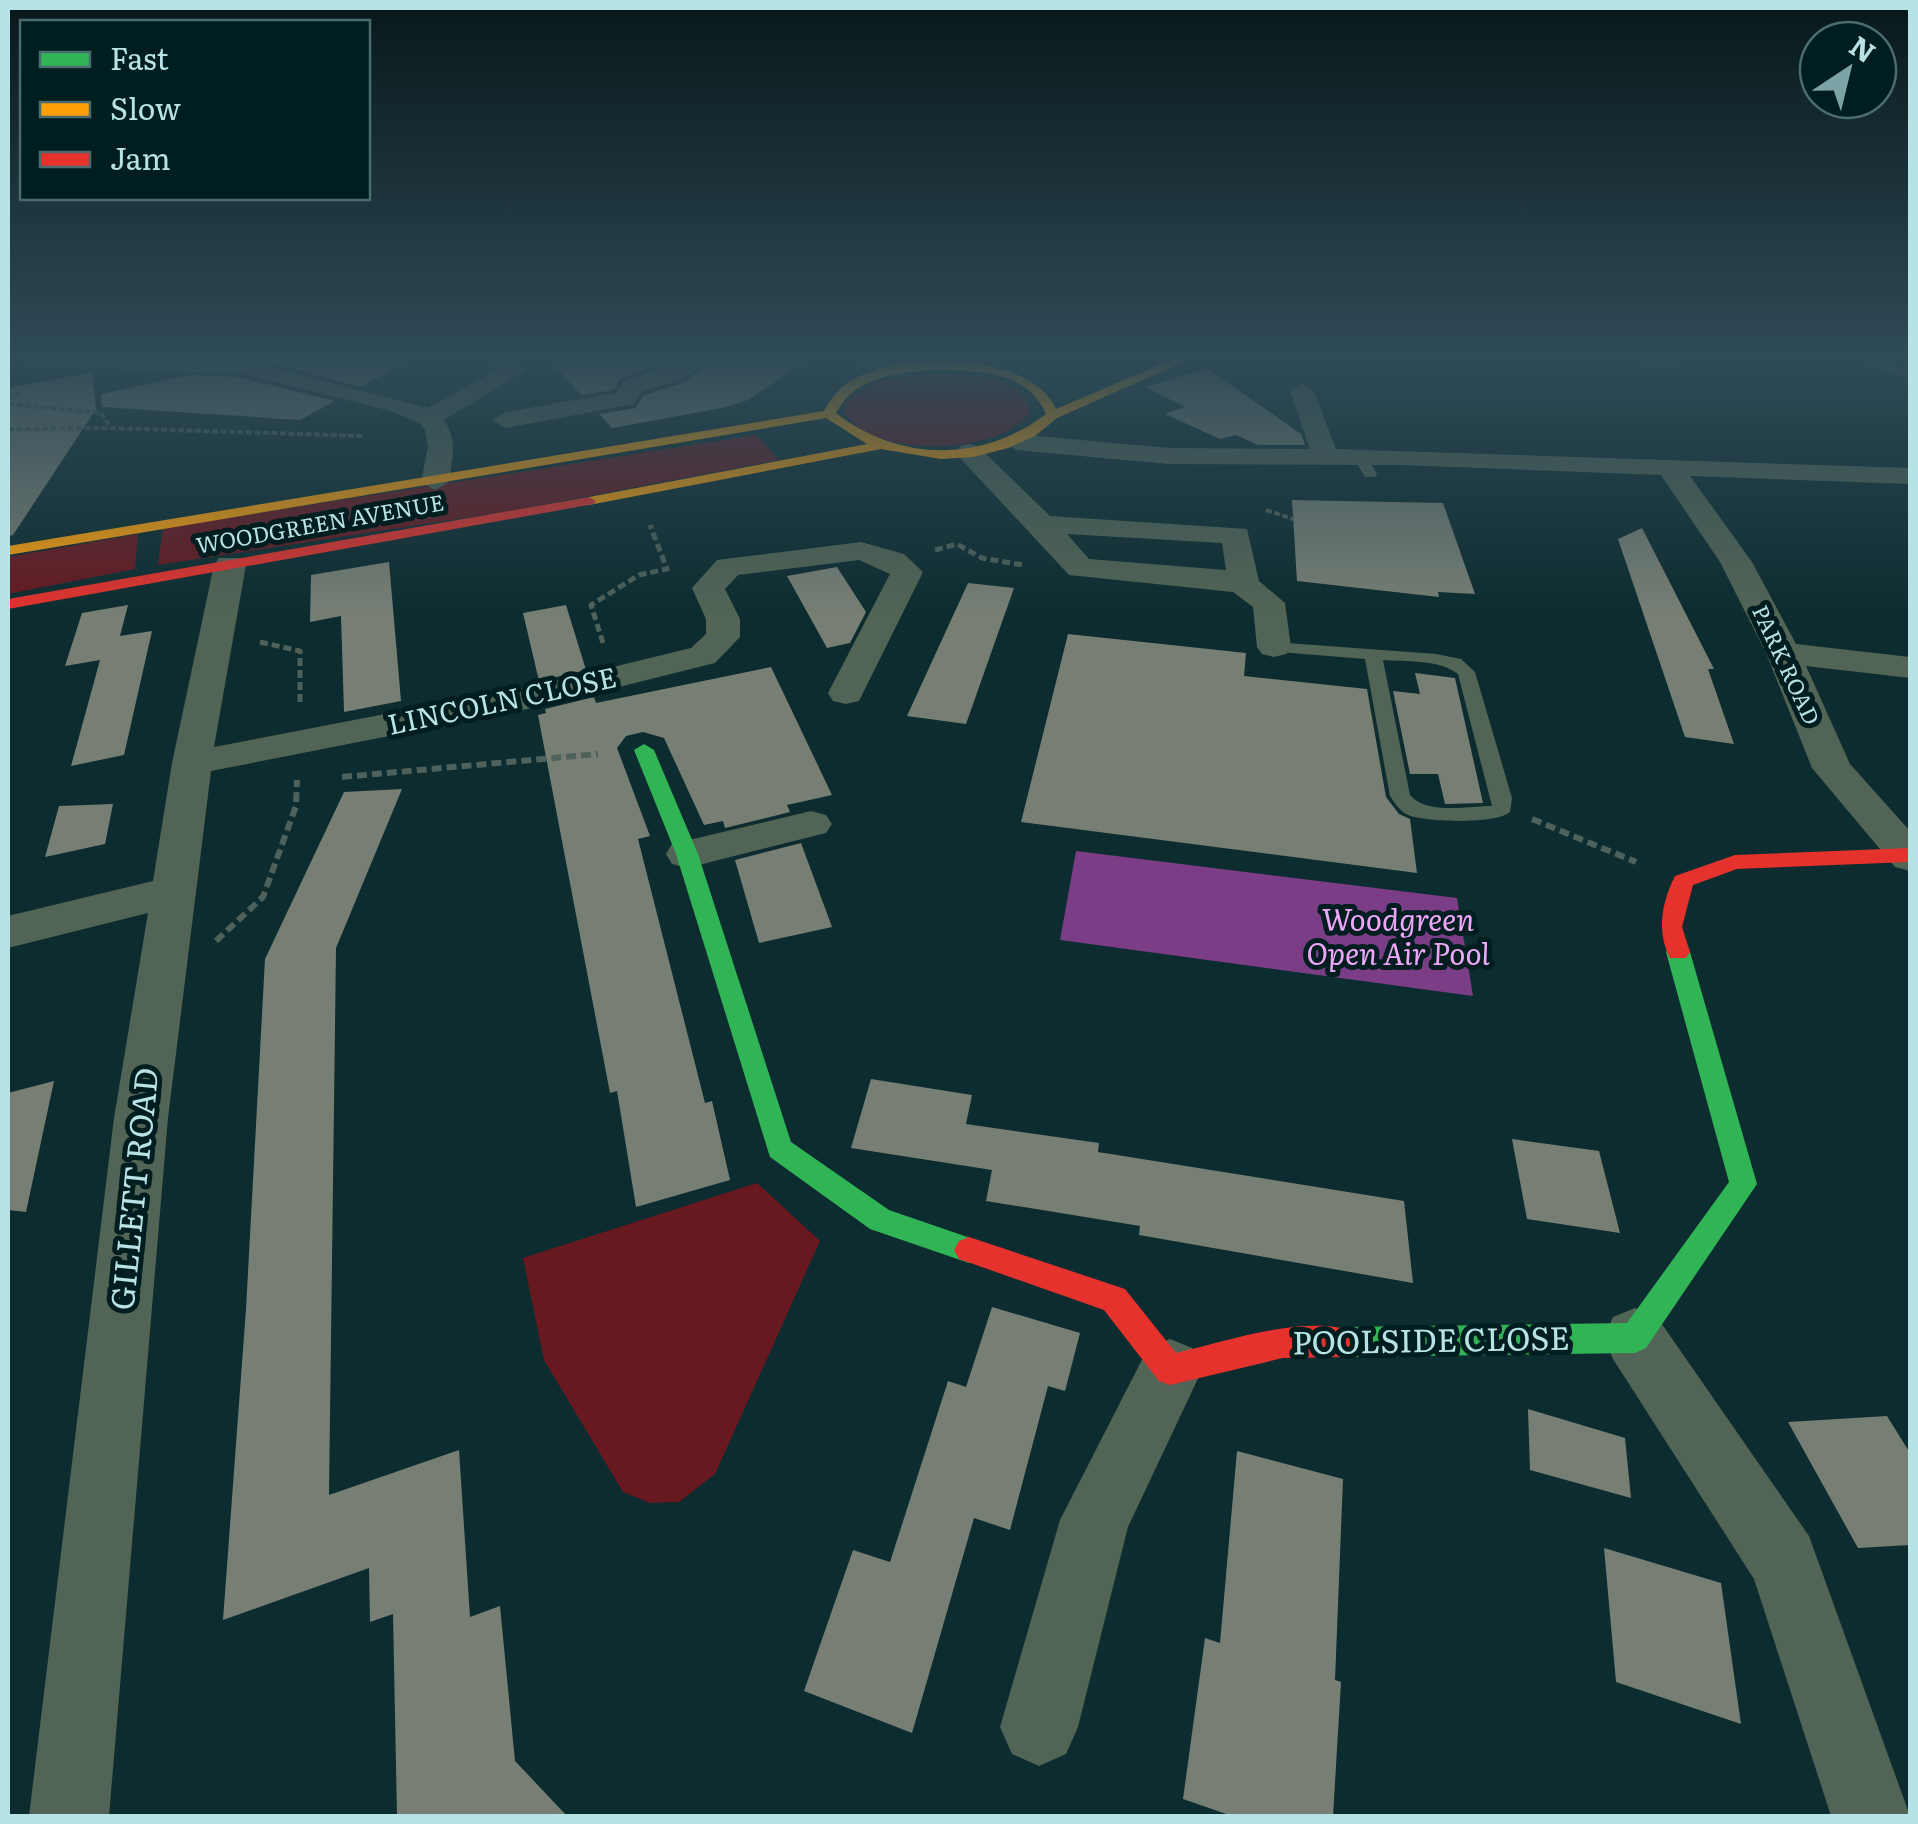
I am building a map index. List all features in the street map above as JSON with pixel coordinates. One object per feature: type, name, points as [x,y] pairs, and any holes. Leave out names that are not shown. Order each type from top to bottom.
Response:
[{"type":"street","points":[[434,444],[435,482]]},
{"type":"street","name":"WOODGREEN AVENUE","points":[[8,551],[72,537],[654,444]]},
{"type":"street","points":[[873,444],[905,451],[968,452],[1006,444]]},
{"type":"street","points":[[1042,444],[1169,456],[1326,457],[1365,465],[1668,466],[1910,476]]},
{"type":"street","points":[[1092,444],[1102,449]]},
{"type":"street","points":[[1321,444],[1326,457]]},
{"type":"street","name":"WOODGREEN AVENUE","points":[[8,604],[877,446]]},
{"type":"street","points":[[968,452],[1042,524],[1080,568],[1221,578],[1244,584],[1269,602],[1274,647]]},
{"type":"street","name":"PARK ROAD","points":[[1668,466],[1736,562],[1783,654],[1832,768],[1910,856]]},
{"type":"street","points":[[1042,524],[1236,535],[1244,584]]},
{"type":"street","name":"LINCOLN CLOSE","points":[[192,763],[614,678],[703,656],[724,637],[723,619],[708,588],[728,567],[860,551],[893,561]]},
{"type":"street","points":[[846,694],[907,572],[893,561]]},
{"type":"street","name":"GILLETT ROAD","points":[[68,1816],[141,1118],[192,763],[230,565]]},
{"type":"street","points":[[1783,654],[1910,667]]},
{"type":"street","points":[[644,750],[687,854],[780,1149],[880,1220],[1114,1299],[1170,1370],[1096,1520],[1039,1727]]},
{"type":"street","points":[[687,854],[812,824]]},
{"type":"street","points":[[1871,1816],[1784,1561],[1635,1338],[1743,1184],[1670,927],[1684,881],[1735,862],[1910,856]]},
{"type":"street","points":[[8,932],[172,892]]},
{"type":"street","name":"POOLSIDE CLOSE","points":[[1170,1370],[1283,1342],[1635,1338]]},
{"type":"lane","points":[[1274,647],[1436,659],[1466,672],[1503,807],[1497,814],[1411,809],[1400,796],[1373,655]]},
{"type":"path","points":[[614,678],[591,605],[639,575],[667,569],[636,492]]},
{"type":"path","points":[[893,561],[956,544],[982,558],[1036,567]]},
{"type":"path","points":[[206,950],[264,897],[296,806],[300,742],[300,651],[248,639],[214,638]]},
{"type":"path","points":[[335,778],[644,750]]},
{"type":"path","points":[[297,781],[316,779]]},
{"type":"path","points":[[1503,807],[1684,881]]},
{"type":"shaded area","points":[[698,444],[764,444],[779,460],[510,511],[158,565],[163,528]]},
{"type":"shaded area","points":[[138,534],[135,569],[8,594],[8,557]]},
{"type":"shaded area","points":[[757,1183],[820,1241],[715,1474],[679,1502],[650,1503],[623,1492],[544,1360],[523,1258]]},
{"type":"water","name":"Woodgreen Open Air Pool","points":[[1076,851],[1457,898],[1473,996],[1060,940]]},
{"type":"building","points":[[8,444],[73,444],[13,535],[8,536]]},
{"type":"building","points":[[1292,500],[1443,503],[1475,594],[1438,592],[1439,597],[1297,581]]},
{"type":"building","points":[[1642,528],[1714,669],[1708,669],[1734,744],[1685,737],[1618,539]]},
{"type":"building","points":[[389,562],[401,701],[344,712],[341,616],[310,622],[311,575]]},
{"type":"building","points":[[837,567],[866,612],[850,643],[827,648],[787,576]]},
{"type":"building","points":[[968,583],[1014,588],[966,724],[907,716]]},
{"type":"building","points":[[128,605],[120,636],[152,631],[124,755],[71,766],[100,660],[65,666],[82,613]]},
{"type":"building","points":[[566,605],[586,670],[539,681],[523,613]]},
{"type":"building","points":[[1068,634],[1246,653],[1244,676],[1367,689],[1386,797],[1399,814],[1410,819],[1417,873],[1021,822]]},
{"type":"building","points":[[771,667],[832,795],[787,805],[790,812],[725,828],[723,821],[704,825],[664,738],[643,732],[626,736],[617,748],[650,836],[638,839],[705,1103],[712,1101],[730,1180],[636,1207],[617,1091],[610,1093],[538,715],[546,713],[545,709],[594,697],[596,703]]},
{"type":"building","points":[[1415,673],[1455,678],[1483,803],[1445,804],[1438,774],[1410,774],[1393,691],[1420,694]]},
{"type":"building","points":[[402,789],[336,948],[329,1495],[459,1450],[470,1617],[500,1606],[515,1761],[567,1816],[397,1816],[393,1614],[370,1622],[369,1568],[223,1620],[246,1309],[265,959],[344,792]]},
{"type":"building","points":[[113,804],[105,844],[45,857],[59,806]]},
{"type":"building","points":[[801,843],[832,927],[759,943],[735,860]]},
{"type":"building","points":[[871,1079],[972,1095],[966,1124],[1099,1143],[1098,1152],[1404,1201],[1413,1283],[1139,1235],[1140,1226],[986,1201],[992,1170],[851,1148]]},
{"type":"building","points":[[54,1081],[26,1212],[8,1210],[8,1093]]},
{"type":"building","points":[[1512,1139],[1599,1151],[1620,1233],[1527,1219]]},
{"type":"building","points":[[992,1307],[1080,1333],[1065,1391],[1048,1386],[1010,1530],[974,1518],[912,1733],[804,1691],[853,1550],[890,1562],[948,1381],[966,1387]]},
{"type":"building","points":[[1528,1409],[1625,1438],[1631,1498],[1530,1470]]},
{"type":"building","points":[[1887,1416],[1910,1453],[1910,1545],[1858,1548],[1788,1422]]},
{"type":"building","points":[[1237,1451],[1343,1479],[1335,1680],[1341,1682],[1333,1816],[1232,1816],[1183,1799],[1205,1638],[1220,1643]]},
{"type":"building","points":[[1604,1548],[1721,1583],[1741,1724],[1616,1682]]},
{"type":"traffic: fast","points":[[644,750],[687,854],[780,1149],[880,1220],[969,1250]]},
{"type":"traffic: fast","points":[[1344,1342],[1635,1338],[1743,1184],[1678,952]]},
{"type":"traffic: slow","points":[[8,551],[648,444]]},
{"type":"traffic: slow","points":[[877,444],[909,453],[941,455],[973,453],[1007,444]]},
{"type":"traffic: slow","points":[[589,501],[877,446]]},
{"type":"traffic: jam","points":[[8,604],[589,501]]},
{"type":"traffic: jam","points":[[1678,952],[1671,927],[1683,881],[1735,862],[1909,855]]},
{"type":"traffic: jam","points":[[969,1250],[1114,1299],[1170,1370],[1283,1343],[1344,1342]]}]
